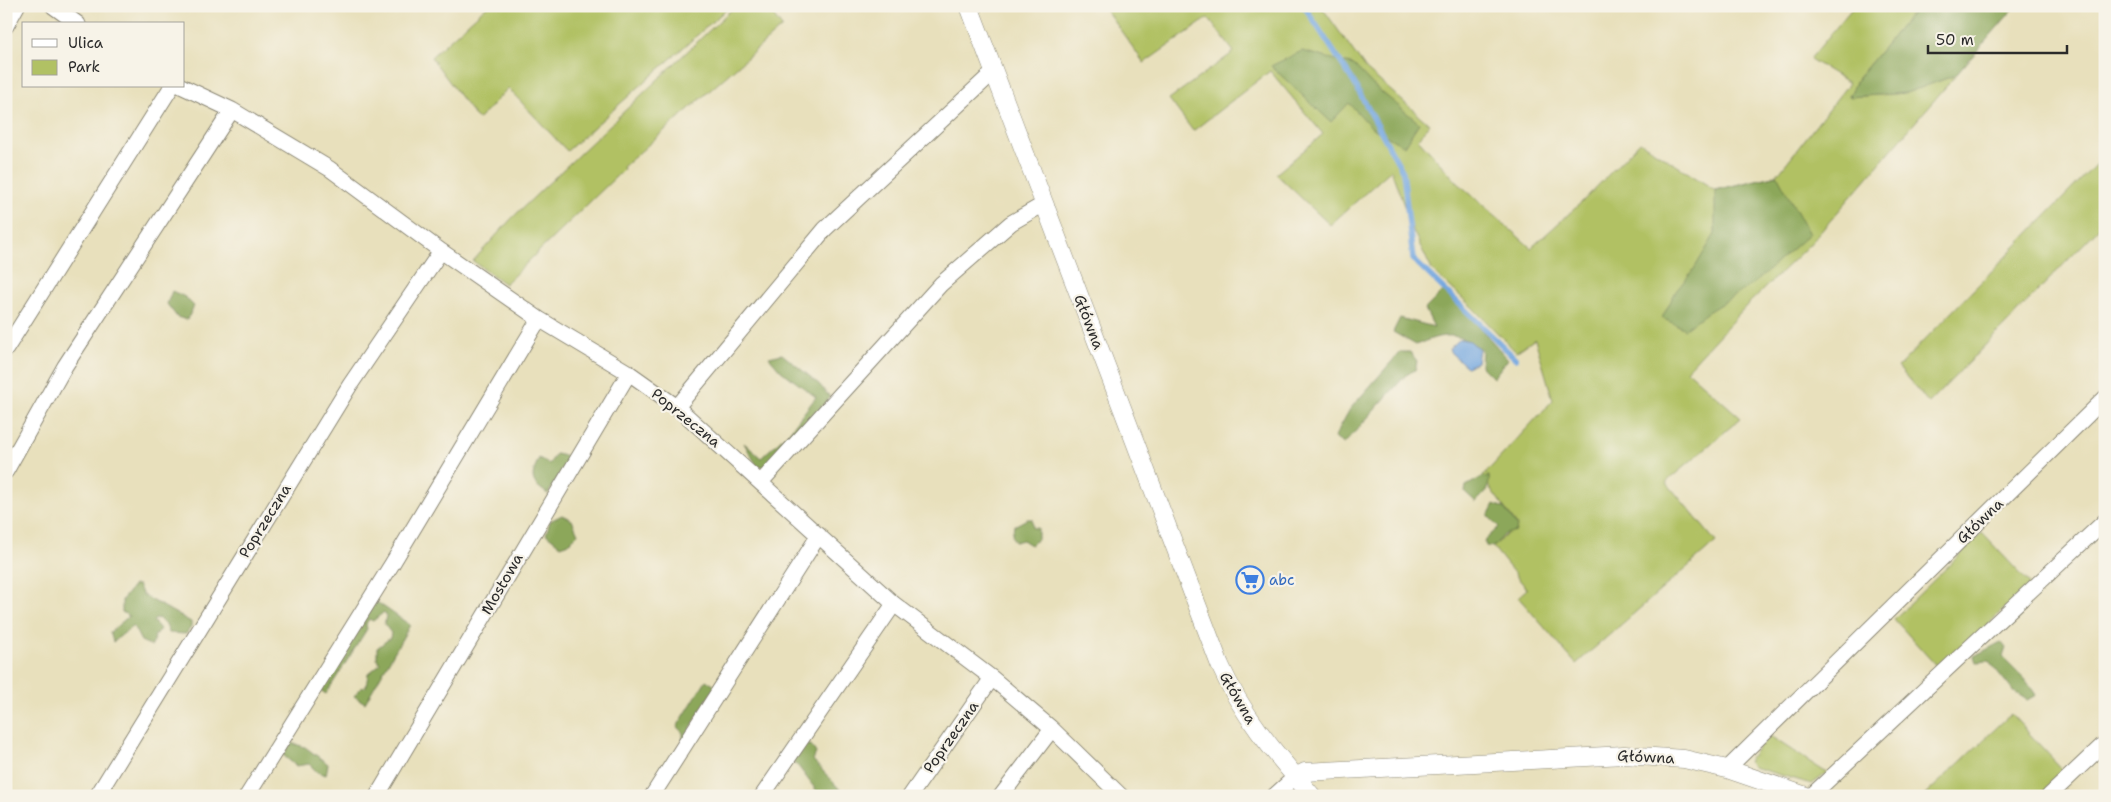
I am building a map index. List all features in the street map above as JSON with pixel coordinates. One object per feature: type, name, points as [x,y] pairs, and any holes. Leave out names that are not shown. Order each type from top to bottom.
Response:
[{"type":"street","points":[[6,26],[18,6]]},
{"type":"street","points":[[53,6],[75,22]]},
{"type":"street","name":"Główna","points":[[969,6],[1220,665],[1245,714],[1296,776],[1305,772],[1607,755],[1684,759],[1728,769],[1806,796]]},
{"type":"street","points":[[677,407],[825,229],[987,78],[995,74]]},
{"type":"street","points":[[6,349],[171,88]]},
{"type":"street","name":"Poprzeczna","points":[[185,88],[232,110],[330,168],[441,251],[539,319],[629,373],[677,407],[762,482],[894,604],[992,678],[1052,729],[1121,796]]},
{"type":"street","points":[[6,472],[66,366],[232,110]]},
{"type":"street","points":[[762,482],[941,284],[1011,223],[1044,204]]},
{"type":"street","name":"Poprzeczna","points":[[97,796],[350,385],[441,251]]},
{"type":"street","points":[[247,796],[392,564],[539,319]]},
{"type":"street","name":"Mostowa","points":[[377,796],[629,373]]},
{"type":"street","name":"Główna","points":[[1728,769],[2105,398]]},
{"type":"street","points":[[1811,796],[2105,521]]},
{"type":"street","points":[[652,796],[819,535]]},
{"type":"street","points":[[762,796],[894,604]]},
{"type":"street","name":"Poprzeczna","points":[[910,796],[992,678]]},
{"type":"street","points":[[1001,796],[1052,729]]},
{"type":"street","points":[[2050,796],[2105,742]]},
{"type":"street","points":[[1274,796],[1296,776],[1312,796]]},
{"type":"green space","points":[[487,6],[730,6],[567,151],[508,88],[479,119],[474,115],[431,57]]},
{"type":"green space","points":[[735,6],[766,6],[782,27],[623,167],[624,169],[505,284],[473,261],[512,218]]},
{"type":"green space","points":[[1103,6],[1321,6],[1366,69],[1429,124],[1418,139],[1457,182],[1531,248],[1583,201],[1640,142],[1715,190],[1777,175],[1849,83],[1810,59],[1854,6],[1918,6],[1858,78],[1849,97],[1906,93],[1956,75],[1811,243],[1747,305],[1687,370],[1741,418],[1666,482],[1716,542],[1576,664],[1518,597],[1527,589],[1493,547],[1517,525],[1482,477],[1553,400],[1535,339],[1516,352],[1432,270],[1414,233],[1391,170],[1330,225],[1276,174],[1323,134],[1270,71],[1193,131],[1169,99],[1234,52],[1208,18],[1144,63]]},
{"type":"green space","points":[[1918,6],[2016,6],[1956,75],[1906,93],[1849,97],[1858,78]]},
{"type":"green space","points":[[1302,51],[1354,65],[1373,85],[1419,123],[1404,146],[1372,128],[1349,103],[1331,122],[1271,66]]},
{"type":"green space","points":[[2105,155],[2105,222],[1929,403],[1898,367]]},
{"type":"green space","points":[[1777,175],[1809,234],[1752,285],[1706,313],[1685,329],[1662,318],[1676,291],[1694,269],[1715,234],[1715,190]]},
{"type":"green space","points":[[1445,289],[1508,359],[1493,378],[1481,366],[1482,350],[1465,340],[1457,337],[1442,336],[1416,345],[1393,332],[1400,318],[1434,327],[1425,309]]},
{"type":"green space","points":[[172,291],[185,297],[194,306],[187,320],[177,317],[167,304]]},
{"type":"green space","points":[[1400,352],[1410,352],[1417,361],[1415,370],[1406,375],[1344,444],[1334,438],[1350,409]]},
{"type":"green space","points":[[782,354],[818,383],[830,397],[770,467],[757,466],[744,443],[761,458],[789,432],[816,397],[781,371],[769,357]]},
{"type":"green space","points":[[556,454],[570,457],[548,494],[535,483],[533,479],[534,470],[539,458],[549,464]]},
{"type":"green space","points":[[1489,476],[1489,484],[1486,490],[1476,502],[1465,492],[1466,486],[1482,477]]},
{"type":"green space","points":[[1494,504],[1504,508],[1517,526],[1516,531],[1505,534],[1493,547],[1486,546],[1484,541],[1499,527],[1488,516]]},
{"type":"green space","points":[[562,515],[572,520],[578,534],[569,543],[561,546],[546,534],[550,521]]},
{"type":"green space","points":[[1027,519],[1032,519],[1033,528],[1038,528],[1038,539],[1031,545],[1023,540],[1015,542],[1012,536],[1014,526]]},
{"type":"green space","points":[[1982,533],[2030,584],[1940,670],[1894,619]]},
{"type":"green space","points":[[134,585],[138,585],[143,595],[191,622],[191,627],[186,634],[169,633],[166,625],[158,618],[153,621],[160,629],[155,635],[152,646],[141,641],[133,626],[113,642],[110,632],[129,616],[122,612],[122,600]]},
{"type":"green space","points":[[371,598],[410,625],[365,703],[354,696],[361,688],[366,687],[368,674],[380,664],[377,658],[377,648],[390,638],[391,633],[384,624],[386,616],[384,612],[373,621],[369,619],[366,624],[367,629],[326,694],[317,688]]},
{"type":"green space","points":[[2001,642],[2006,648],[2003,657],[2025,679],[2036,695],[2027,700],[2013,691],[1989,661],[1976,662],[1974,656]]},
{"type":"green space","points":[[706,680],[715,686],[683,742],[683,733],[677,727]]},
{"type":"green space","points":[[2011,714],[2065,772],[2038,796],[1924,796]]},
{"type":"green space","points":[[1770,736],[1827,773],[1812,784],[1753,767],[1748,762],[1757,748]]},
{"type":"green space","points":[[291,743],[305,747],[328,764],[326,775],[317,772],[309,764],[296,766],[283,755]]},
{"type":"green space","points":[[803,745],[811,745],[816,753],[813,760],[843,793],[840,796],[819,794],[798,766],[791,762]]},
{"type":"water","points":[[1460,339],[1470,341],[1479,349],[1477,362],[1467,367],[1449,349]]},
{"type":"waterway","points":[[1304,6],[1353,81],[1403,172],[1413,259],[1516,359]]},
{"type":"place","name":"abc","points":[[1250,580]]}]
